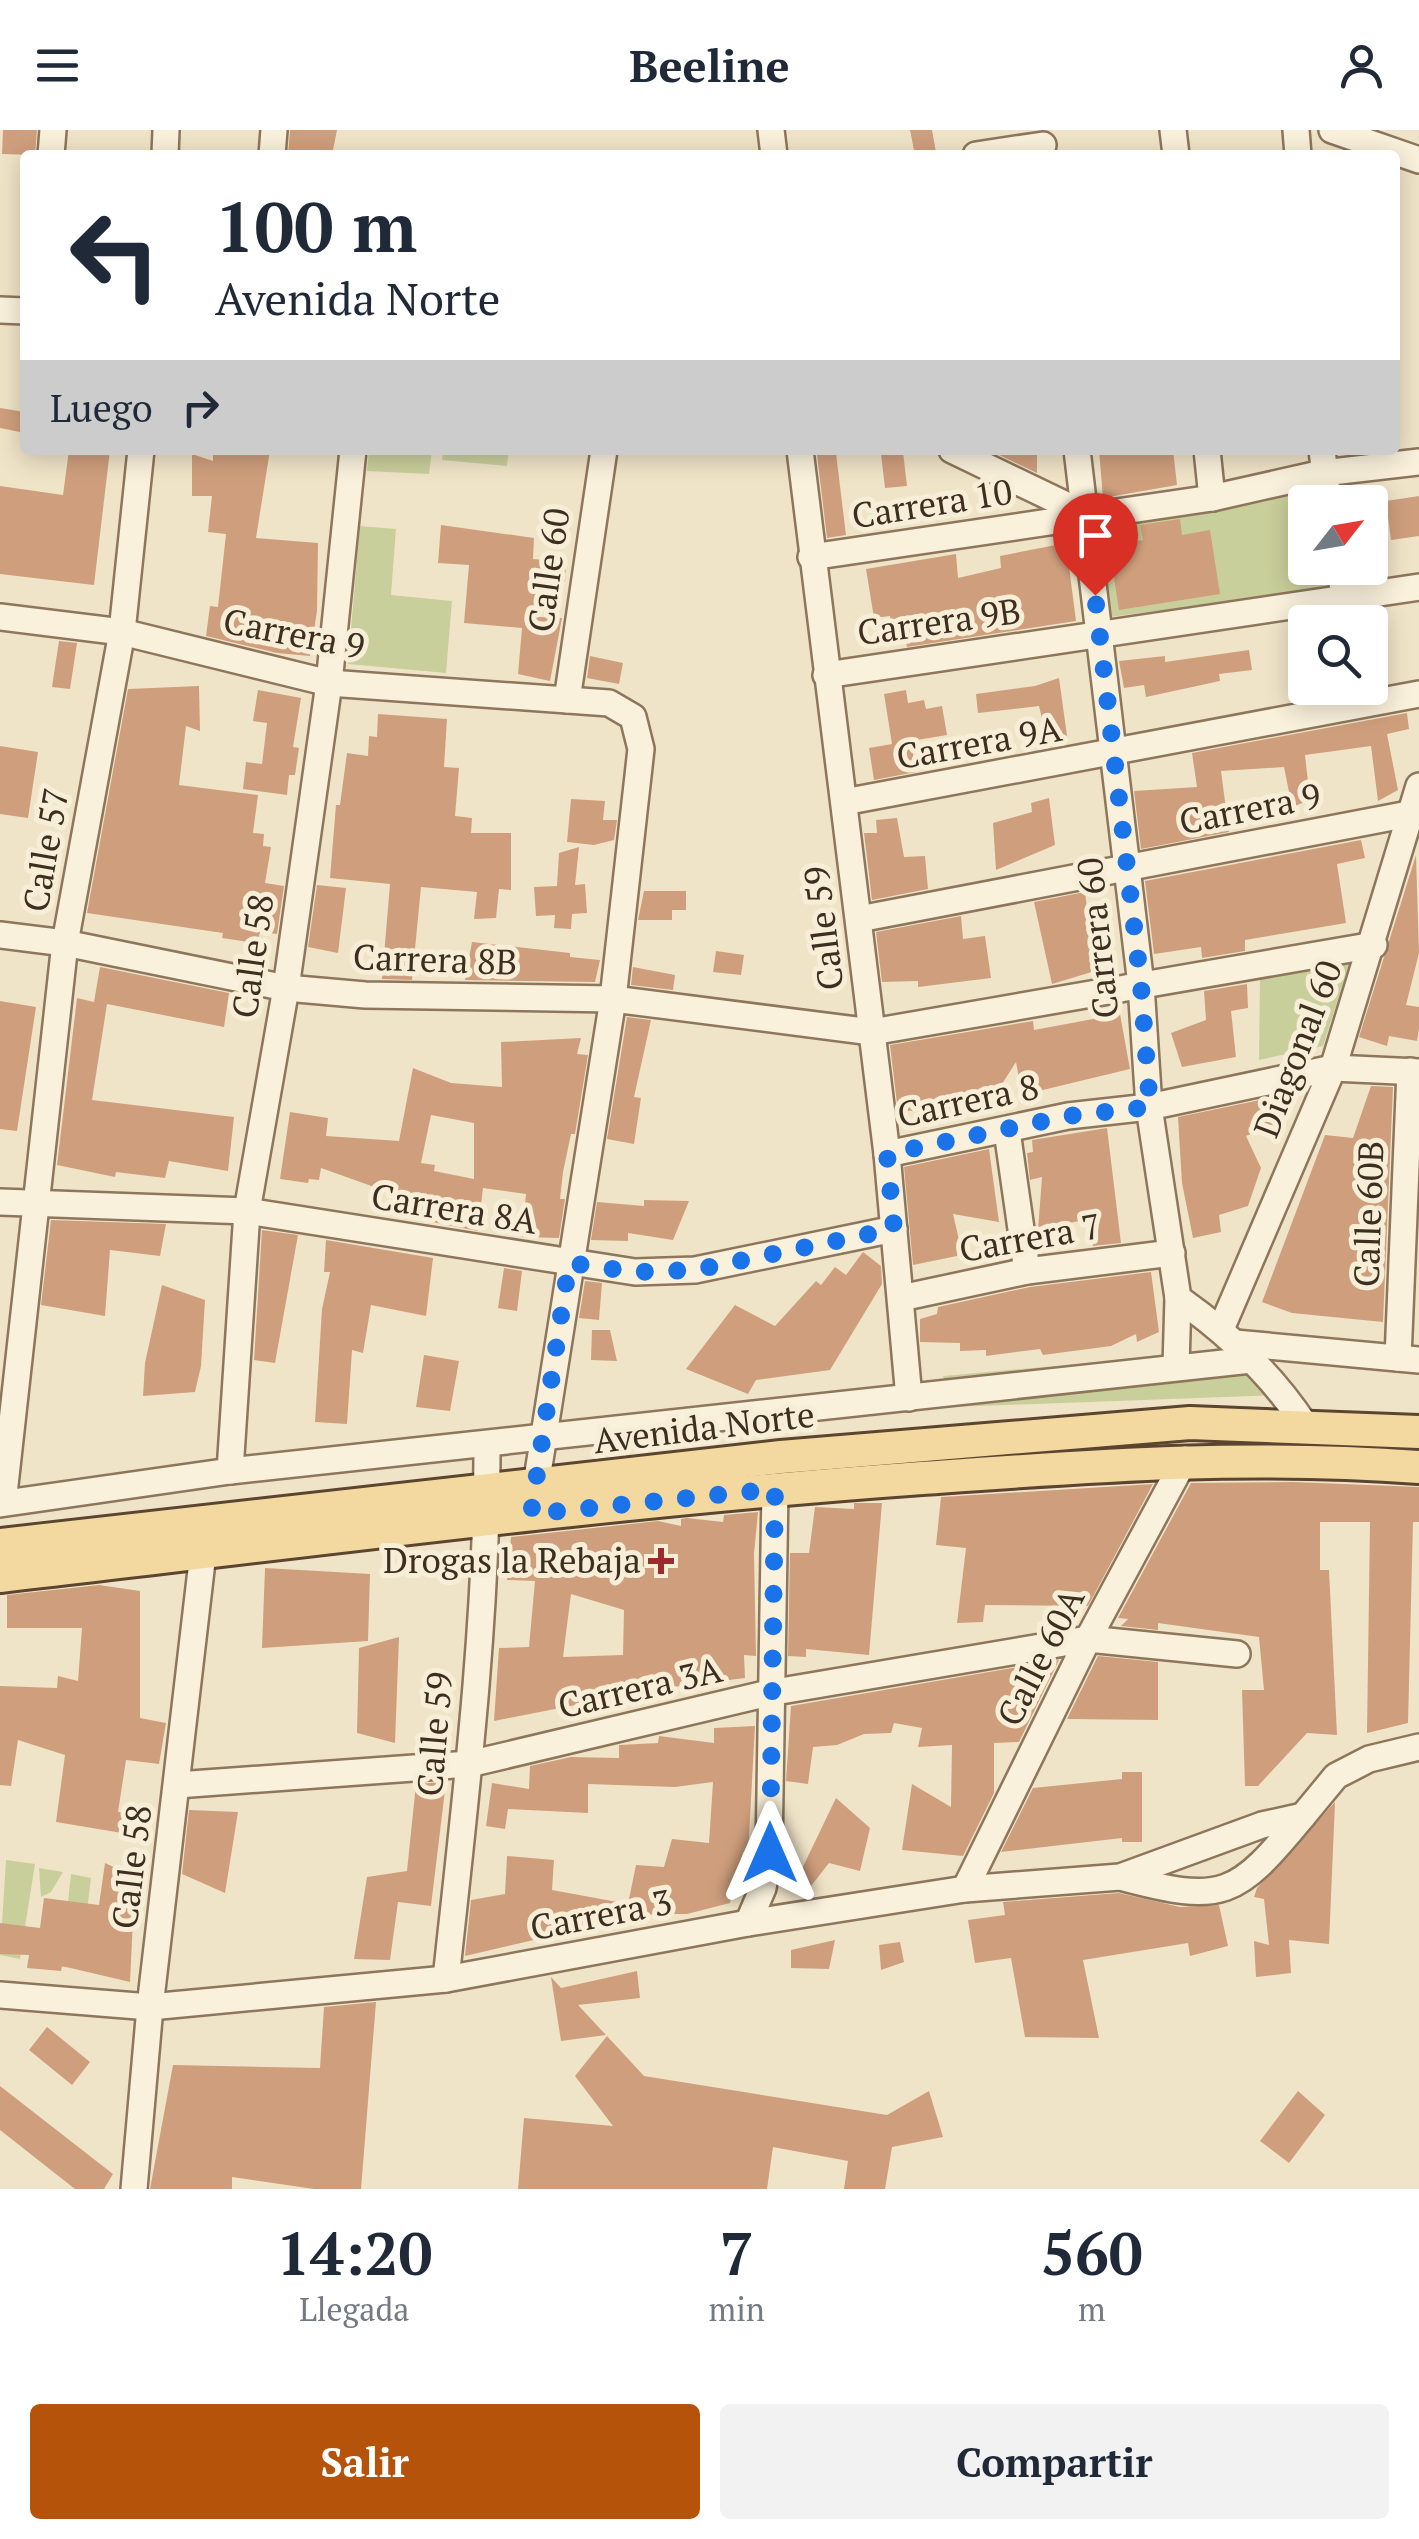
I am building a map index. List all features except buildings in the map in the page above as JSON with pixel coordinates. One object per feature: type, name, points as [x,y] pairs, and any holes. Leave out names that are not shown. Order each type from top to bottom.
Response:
[{"type":"main road","name":"Avenida Norte","points":[[534,1501],[782,1457],[1170,1424],[1305,1424],[1419,1432]]},
{"type":"main road","name":"Avenida Norte","points":[[0,1545],[534,1501],[775,1489],[1184,1459],[1338,1461],[1419,1467]]},
{"type":"main road","name":"Avenida Norte","points":[[0,1576],[203,1553],[487,1506]]},
{"type":"street","points":[[1332,130],[1390,150]]},
{"type":"street","points":[[1004,150],[1042,143]]},
{"type":"street","name":"Calle 57","points":[[2,1503],[65,943],[122,632],[140,455]]},
{"type":"street","name":"Calle 58","points":[[230,1471],[247,1211],[286,988],[329,683],[352,455]]},
{"type":"street","name":"Calle 60","points":[[566,700],[603,455]]},
{"type":"street","name":"Calle 59","points":[[801,455],[887,1154],[909,1398]]},
{"type":"street","points":[[962,455],[1088,516]]},
{"type":"street","name":"Carrera 60","points":[[1078,455],[1141,985],[1150,1107],[1178,1298],[1176,1366]]},
{"type":"street","points":[[1208,455],[1212,498]]},
{"type":"street","name":"Carrera 10","points":[[811,557],[1212,498],[1323,462],[1419,462]]},
{"type":"street","points":[[1342,585],[1344,598]]},
{"type":"street","name":"Carrera 9B","points":[[826,675],[1419,587]]},
{"type":"street","name":"Carrera 9","points":[[0,617],[122,632],[329,683],[609,702],[632,717],[641,749],[613,999]]},
{"type":"street","name":"Carrera 9A","points":[[844,802],[1419,694]]},
{"type":"street","name":"Diagonal 60","points":[[1236,1344],[1374,944],[1416,813],[1419,786]]},
{"type":"street","name":"Carrera 9","points":[[859,919],[1416,813]]},
{"type":"street","name":"Carrera 8B","points":[[0,935],[65,943],[286,988],[365,995],[613,999],[872,1032]]},
{"type":"street","points":[[872,1032],[1374,944]]},
{"type":"street","points":[[534,1501],[613,999]]},
{"type":"street","name":"Carrera 8","points":[[887,1154],[1068,1116],[1150,1107],[1333,1068],[1415,1072]]},
{"type":"street","name":"Calle 60B","points":[[1409,1360],[1415,1072]]},
{"type":"street","points":[[1008,1131],[1027,1271]]},
{"type":"street","name":"Carrera 8A","points":[[0,1202],[247,1211],[635,1272],[695,1270],[894,1229]]},
{"type":"street","name":"Carrera 7","points":[[901,1298],[1027,1271],[1172,1253]]},
{"type":"street","points":[[1178,1298],[1236,1344],[1283,1392],[1305,1424]]},
{"type":"street","name":"Avenida Norte","points":[[2,1503],[230,1471],[542,1440],[1176,1366],[1236,1344],[1409,1360]]},
{"type":"street","name":"Calle 59","points":[[446,1979],[470,1764],[487,1506],[487,1446]]},
{"type":"street","name":"Calle 60A","points":[[965,1889],[1088,1639],[1184,1459]]},
{"type":"street","points":[[748,1923],[763,1888],[770,1853],[769,1693],[775,1489]]},
{"type":"street","name":"Calle 58","points":[[134,2189],[150,2007],[203,1553]]},
{"type":"street","name":"Carrera 3A","points":[[177,1784],[470,1764],[769,1693],[1088,1639],[1236,1654]]},
{"type":"street","points":[[1120,1877],[1174,1892],[1212,1893],[1256,1873],[1336,1776],[1369,1758],[1419,1746]]},
{"type":"street","name":"Carrera 3","points":[[0,1995],[150,2007],[446,1979],[748,1923],[965,1889],[1120,1877],[1262,1825],[1302,1816]]},
{"type":"green space","points":[[369,455],[431,455],[429,474],[367,471]]},
{"type":"green space","points":[[442,455],[508,455],[507,466],[442,460]]},
{"type":"green space","points":[[1288,489],[1288,585],[1333,585],[1334,589],[1109,617],[1097,523]]},
{"type":"green space","points":[[360,526],[396,529],[391,595],[452,601],[446,673],[348,664]]},
{"type":"green space","points":[[1350,962],[1323,1046],[1259,1060],[1260,978]]},
{"type":"green space","points":[[1236,1350],[1279,1395],[952,1407],[943,1376]]},
{"type":"green space","points":[[6,1860],[35,1864],[20,1959],[0,1955]]},
{"type":"green space","points":[[39,1868],[63,1872],[51,1892],[41,1897]]},
{"type":"green space","points":[[71,1874],[91,1878],[86,1919],[91,1968],[61,1967]]},
{"type":"place","name":"Drogas la Rebaja","points":[[661,1561]]},
{"type":"route","points":[[770,1853],[769,1693],[775,1489],[531,1514],[569,1263],[635,1272],[695,1270],[894,1229],[887,1154],[1068,1116],[1150,1107],[1141,985],[1095,595]]}]
